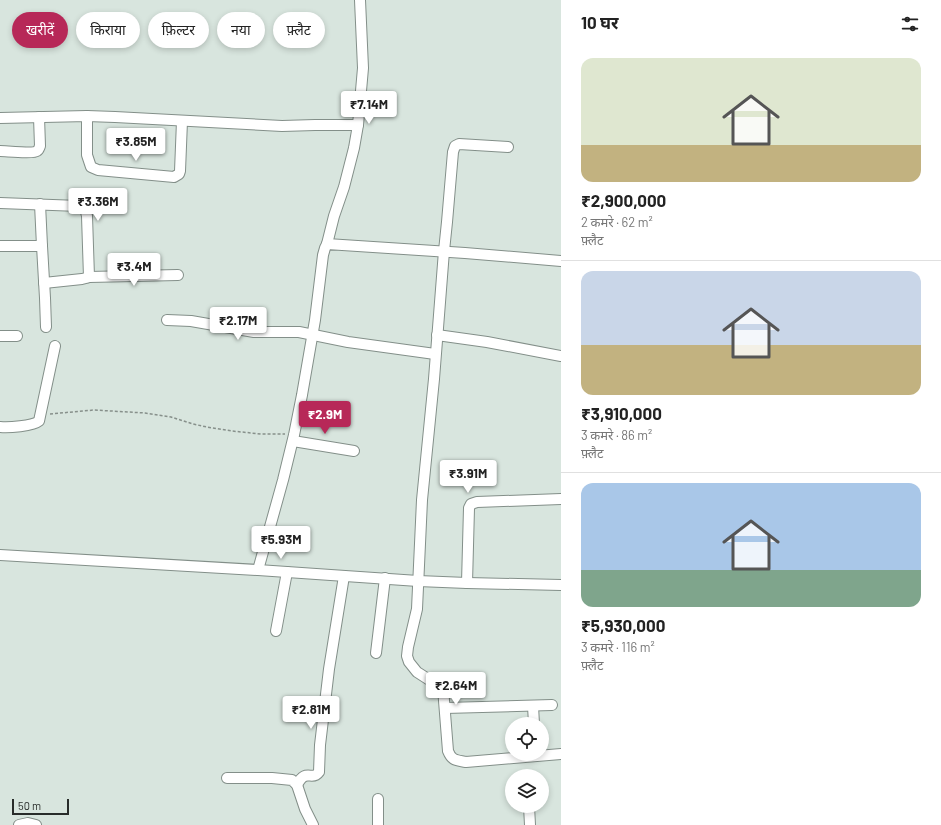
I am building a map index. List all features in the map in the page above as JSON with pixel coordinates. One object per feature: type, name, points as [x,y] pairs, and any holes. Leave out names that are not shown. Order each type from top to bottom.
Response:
[{"type":"street","points":[[258,570],[294,438],[312,334],[323,255],[344,187],[358,125],[363,68],[360,0]]},
{"type":"street","points":[[87,116],[87,155],[91,167],[98,170],[174,177],[179,174],[180,171],[182,121]]},
{"type":"street","points":[[0,118],[115,116],[282,126],[358,125]]},
{"type":"street","points":[[0,151],[28,152],[39,150],[39,117]]},
{"type":"street","points":[[505,758],[466,762],[451,758],[448,751],[443,688],[440,684],[431,681],[417,672],[409,662],[407,656],[417,609],[422,500],[434,379],[449,188],[454,148],[459,144],[508,147]]},
{"type":"street","points":[[0,203],[83,207],[87,216],[89,277]]},
{"type":"street","points":[[40,204],[46,327]]},
{"type":"street","points":[[327,244],[444,251],[561,261]]},
{"type":"street","points":[[0,246],[42,246]]},
{"type":"street","points":[[44,283],[89,277],[178,274]]},
{"type":"street","points":[[167,320],[190,321],[254,332],[299,332],[348,342],[435,354]]},
{"type":"street","points":[[437,335],[493,343],[561,356]]},
{"type":"street","points":[[0,336],[17,336]]},
{"type":"street","points":[[0,427],[10,428],[39,422],[55,346]]},
{"type":"street","points":[[294,438],[354,451]]},
{"type":"street","points":[[468,583],[469,508],[471,504],[477,502],[561,499]]},
{"type":"street","points":[[0,555],[468,583],[561,585]]},
{"type":"street","points":[[276,631],[286,572]]},
{"type":"street","points":[[297,785],[302,777],[307,775],[315,776],[318,775],[319,772],[320,745],[329,669],[344,576]]},
{"type":"street","points":[[376,653],[385,578]]},
{"type":"street","points":[[445,708],[552,705]]},
{"type":"street","points":[[533,706],[534,717]]},
{"type":"street","points":[[549,754],[561,754]]},
{"type":"street","points":[[226,778],[272,778],[292,780],[297,785],[305,809],[313,825]]},
{"type":"street","points":[[378,798],[378,825]]},
{"type":"street","points":[[529,813],[530,825]]},
{"type":"street","points":[[19,825],[28,823],[36,825]]},
{"type":"path","points":[[40,416],[94,410],[138,413],[171,417],[200,426],[294,438]]}]
